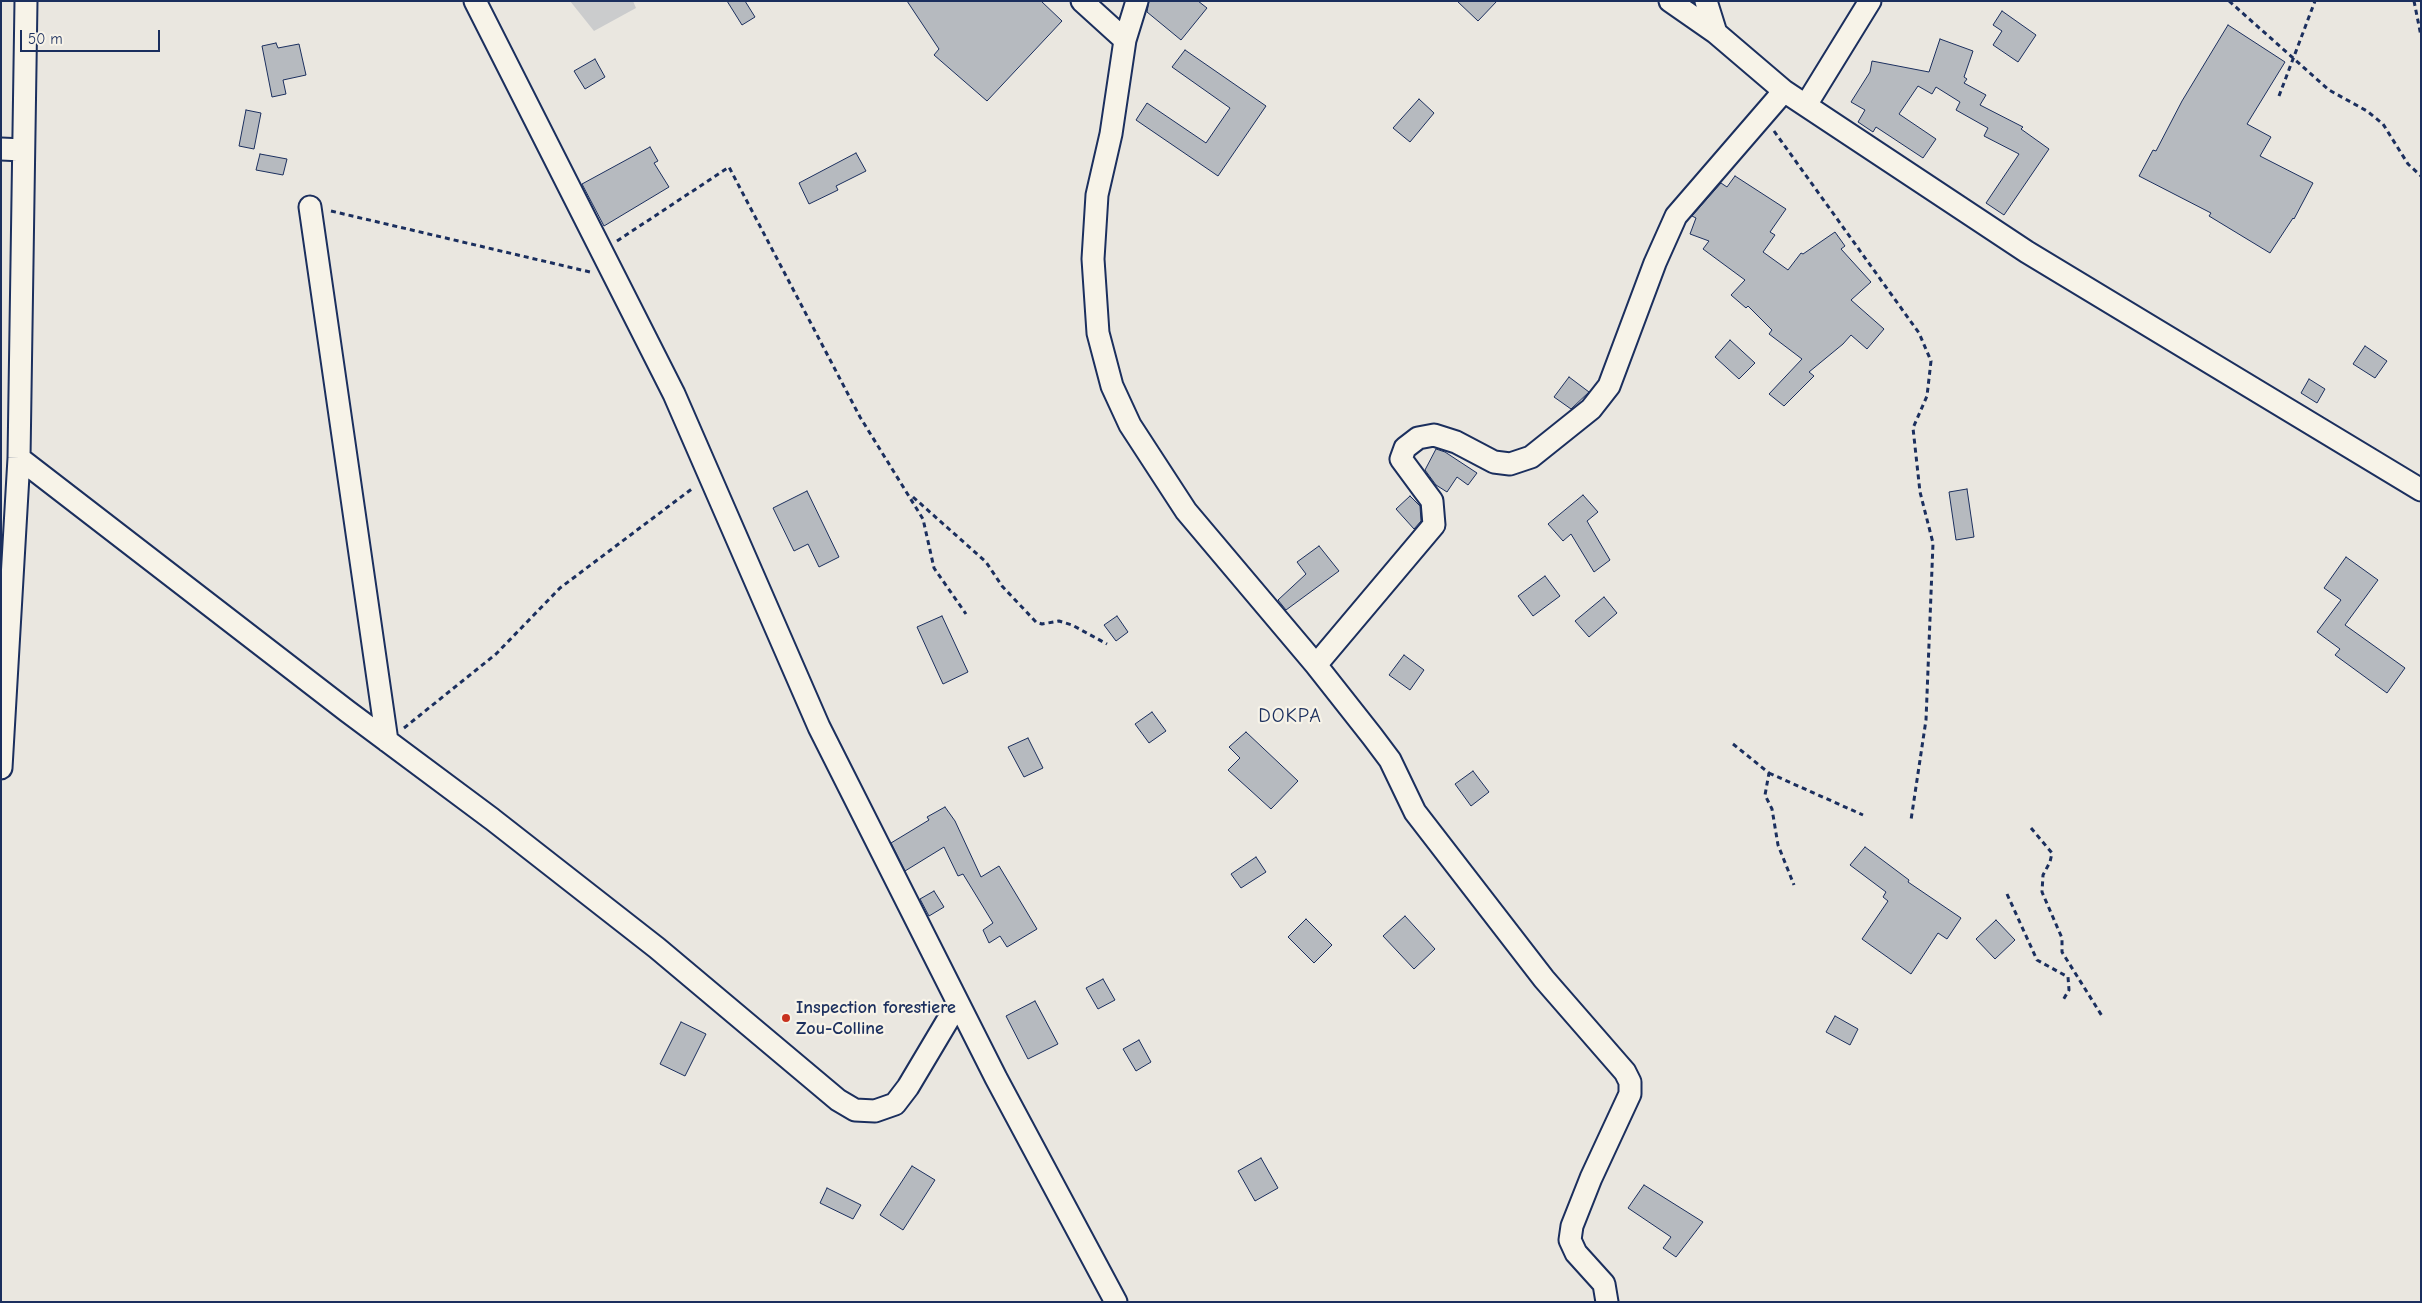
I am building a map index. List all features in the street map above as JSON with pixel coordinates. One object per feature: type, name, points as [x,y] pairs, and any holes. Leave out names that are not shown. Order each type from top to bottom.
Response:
[{"type":"street","points":[[1,768],[19,458],[26,1]]},
{"type":"street","points":[[475,1],[674,394],[819,726],[958,1002],[1116,1302]]},
{"type":"street","points":[[1082,1],[1125,40]]},
{"type":"street","points":[[1137,1],[1125,40],[1111,134],[1097,195],[1093,259],[1098,333],[1112,386],[1130,425],[1186,511],[1316,665],[1390,760],[1415,812],[1544,979],[1625,1072],[1630,1082],[1630,1094],[1591,1178],[1572,1226],[1570,1240],[1576,1254],[1604,1284],[1607,1302]]},
{"type":"street","points":[[1670,1],[1716,33],[1784,90],[2027,252],[2421,490]]},
{"type":"street","points":[[1706,1],[1716,33]]},
{"type":"street","points":[[1806,105],[1870,1]]},
{"type":"street","points":[[1316,665],[1434,525],[1432,501],[1401,459],[1405,448],[1418,438],[1434,435],[1456,442],[1494,462],[1510,464],[1531,457],[1592,409],[1609,386],[1654,263],[1676,216],[1784,90]]},
{"type":"street","points":[[1,149],[23,150]]},
{"type":"street","points":[[310,206],[387,741]]},
{"type":"street","points":[[19,458],[387,741],[492,819],[657,948],[838,1100],[855,1110],[875,1111],[895,1104],[908,1087],[958,1002]]},
{"type":"path","points":[[2229,1],[2329,90],[2367,111],[2383,124],[2408,164],[2421,176]]},
{"type":"path","points":[[2279,96],[2315,1]]},
{"type":"path","points":[[2414,1],[2421,36]]},
{"type":"path","points":[[1762,115],[1919,333],[1931,361],[1927,396],[1914,428],[1920,492],[1933,543],[1926,720],[1911,820]]},
{"type":"path","points":[[601,251],[729,168],[860,417],[910,495],[923,519],[934,568],[966,614]]},
{"type":"path","points":[[310,206],[615,278]]},
{"type":"path","points":[[387,741],[496,654],[567,583],[710,475]]},
{"type":"path","points":[[910,495],[981,557],[992,575],[1016,604],[1036,622],[1042,624],[1059,621],[1072,625],[1107,644]]},
{"type":"path","points":[[1733,744],[1769,773],[1864,815]]},
{"type":"path","points":[[1769,773],[1765,795],[1772,809],[1778,845],[1794,885]]},
{"type":"path","points":[[2031,828],[2052,853],[2050,862],[2043,875],[2042,892],[2062,938],[2062,952],[2102,1016]]},
{"type":"path","points":[[2006,894],[2037,960],[2068,976],[2069,990],[2063,1000]]},
{"type":"shaded area","points":[[570,1],[633,1],[636,8],[594,31]]},
{"type":"building","points":[[727,1],[745,1],[755,17],[742,25]]},
{"type":"building","points":[[907,1],[1041,1],[1062,21],[987,101],[934,55],[939,49]]},
{"type":"building","points":[[1149,1],[1198,1],[1207,8],[1181,40],[1147,12]]},
{"type":"building","points":[[1457,1],[1497,1],[1478,21]]},
{"type":"building","points":[[2002,11],[2036,35],[2018,62],[1993,45],[2002,31],[1993,25]]},
{"type":"building","points":[[2228,25],[2285,62],[2247,124],[2271,137],[2260,156],[2313,183],[2294,219],[2270,253],[2209,216],[2211,213],[2139,176],[2153,150],[2156,151],[2182,101]]},
{"type":"building","points":[[1940,39],[1973,51],[1964,77],[1967,79],[1964,83],[1986,95],[1980,105],[2023,127],[2021,129],[2049,149],[2004,215],[1986,203],[2019,154],[1984,136],[1988,128],[1956,110],[1960,102],[1936,87],[1932,94],[1918,86],[1899,114],[1936,139],[1923,158],[1876,127],[1873,132],[1858,122],[1865,110],[1851,102],[1870,72],[1872,61],[1929,72]]},
{"type":"building","points":[[276,43],[278,48],[299,44],[306,75],[283,80],[286,94],[272,97],[262,46]]},
{"type":"building","points":[[1185,50],[1266,106],[1218,176],[1136,120],[1147,103],[1206,143],[1230,108],[1172,67]]},
{"type":"building","points":[[595,59],[605,77],[585,89],[574,71]]},
{"type":"building","points":[[1419,99],[1434,113],[1410,142],[1393,128]]},
{"type":"building","points":[[246,110],[261,113],[254,149],[239,146]]},
{"type":"building","points":[[650,147],[658,161],[654,163],[669,187],[604,226],[582,184]]},
{"type":"building","points":[[856,153],[866,171],[836,186],[838,190],[809,204],[799,183]]},
{"type":"building","points":[[260,154],[287,159],[283,175],[256,170]]},
{"type":"building","points":[[1735,176],[1786,209],[1770,232],[1775,235],[1763,252],[1788,270],[1801,253],[1803,254],[1835,232],[1845,246],[1841,249],[1871,282],[1851,300],[1884,329],[1867,349],[1851,335],[1809,372],[1814,376],[1784,406],[1769,394],[1802,359],[1769,334],[1772,330],[1748,306],[1746,308],[1731,295],[1745,280],[1703,249],[1709,241],[1690,234],[1696,218],[1692,216],[1721,183],[1727,187]]},
{"type":"building","points":[[1730,340],[1755,363],[1739,379],[1715,357]]},
{"type":"building","points":[[2365,346],[2387,361],[2375,378],[2353,364]]},
{"type":"building","points":[[1569,377],[1589,392],[1571,409],[1554,397]]},
{"type":"building","points":[[2309,379],[2325,389],[2317,403],[2301,393]]},
{"type":"building","points":[[1436,449],[1445,452],[1477,473],[1468,485],[1457,477],[1447,492],[1436,485],[1425,470]]},
{"type":"building","points":[[1967,489],[1974,537],[1956,540],[1949,492]]},
{"type":"building","points":[[807,491],[839,557],[819,567],[808,544],[794,551],[773,508]]},
{"type":"building","points":[[1583,495],[1598,512],[1587,521],[1610,560],[1594,572],[1571,534],[1563,541],[1548,524]]},
{"type":"building","points":[[1410,496],[1420,506],[1421,521],[1414,529],[1396,509]]},
{"type":"building","points":[[1319,546],[1339,571],[1286,610],[1278,600],[1306,574],[1297,562]]},
{"type":"building","points":[[2346,557],[2378,580],[2345,625],[2405,668],[2387,693],[2335,655],[2340,649],[2317,632],[2341,600],[2324,588]]},
{"type":"building","points":[[1545,576],[1560,596],[1533,616],[1518,596]]},
{"type":"building","points":[[1604,597],[1617,613],[1589,637],[1575,621]]},
{"type":"building","points":[[942,616],[968,672],[943,684],[917,627]]},
{"type":"building","points":[[1117,616],[1128,632],[1116,641],[1104,625]]},
{"type":"building","points":[[1404,655],[1424,670],[1410,690],[1389,675]]},
{"type":"building","points":[[1152,712],[1166,731],[1149,743],[1135,724]]},
{"type":"building","points":[[1246,732],[1298,781],[1271,809],[1228,770],[1240,758],[1229,747]]},
{"type":"building","points":[[1028,738],[1043,768],[1024,777],[1008,747]]},
{"type":"building","points":[[1473,771],[1489,792],[1471,806],[1455,784]]},
{"type":"building","points":[[945,807],[955,821],[981,877],[999,866],[1037,929],[1007,947],[1000,936],[989,943],[983,930],[993,923],[963,874],[958,876],[944,847],[905,871],[891,843],[929,820],[927,817]]},
{"type":"building","points":[[1865,847],[1909,880],[1908,882],[1961,918],[1947,939],[1938,933],[1911,974],[1862,939],[1888,901],[1883,897],[1886,892],[1850,865]]},
{"type":"building","points":[[1256,857],[1266,872],[1241,888],[1231,874]]},
{"type":"building","points":[[934,891],[944,907],[929,916],[920,899]]},
{"type":"building","points":[[1405,916],[1435,949],[1414,969],[1383,936]]},
{"type":"building","points":[[1306,919],[1332,945],[1314,963],[1288,937]]},
{"type":"building","points":[[1996,920],[2015,940],[1995,959],[1976,939]]},
{"type":"building","points":[[1103,979],[1115,1000],[1098,1009],[1086,988]]},
{"type":"building","points":[[1035,1001],[1058,1044],[1028,1059],[1006,1016]]},
{"type":"building","points":[[1835,1016],[1858,1029],[1850,1045],[1826,1032]]},
{"type":"building","points":[[681,1022],[706,1034],[685,1076],[660,1064]]},
{"type":"building","points":[[1139,1040],[1151,1062],[1136,1071],[1123,1049]]},
{"type":"building","points":[[1261,1158],[1278,1188],[1255,1201],[1238,1171]]},
{"type":"building","points":[[912,1166],[935,1180],[903,1230],[880,1215]]},
{"type":"building","points":[[1644,1185],[1703,1222],[1676,1257],[1663,1248],[1671,1237],[1628,1208]]},
{"type":"building","points":[[827,1188],[861,1205],[853,1219],[820,1203]]},
{"type":"place","name":"Inspection forestiere Zou-Colline","points":[[786,1018]]},
{"type":"district","name":"DOKPA","points":[[1290,716]]}]
